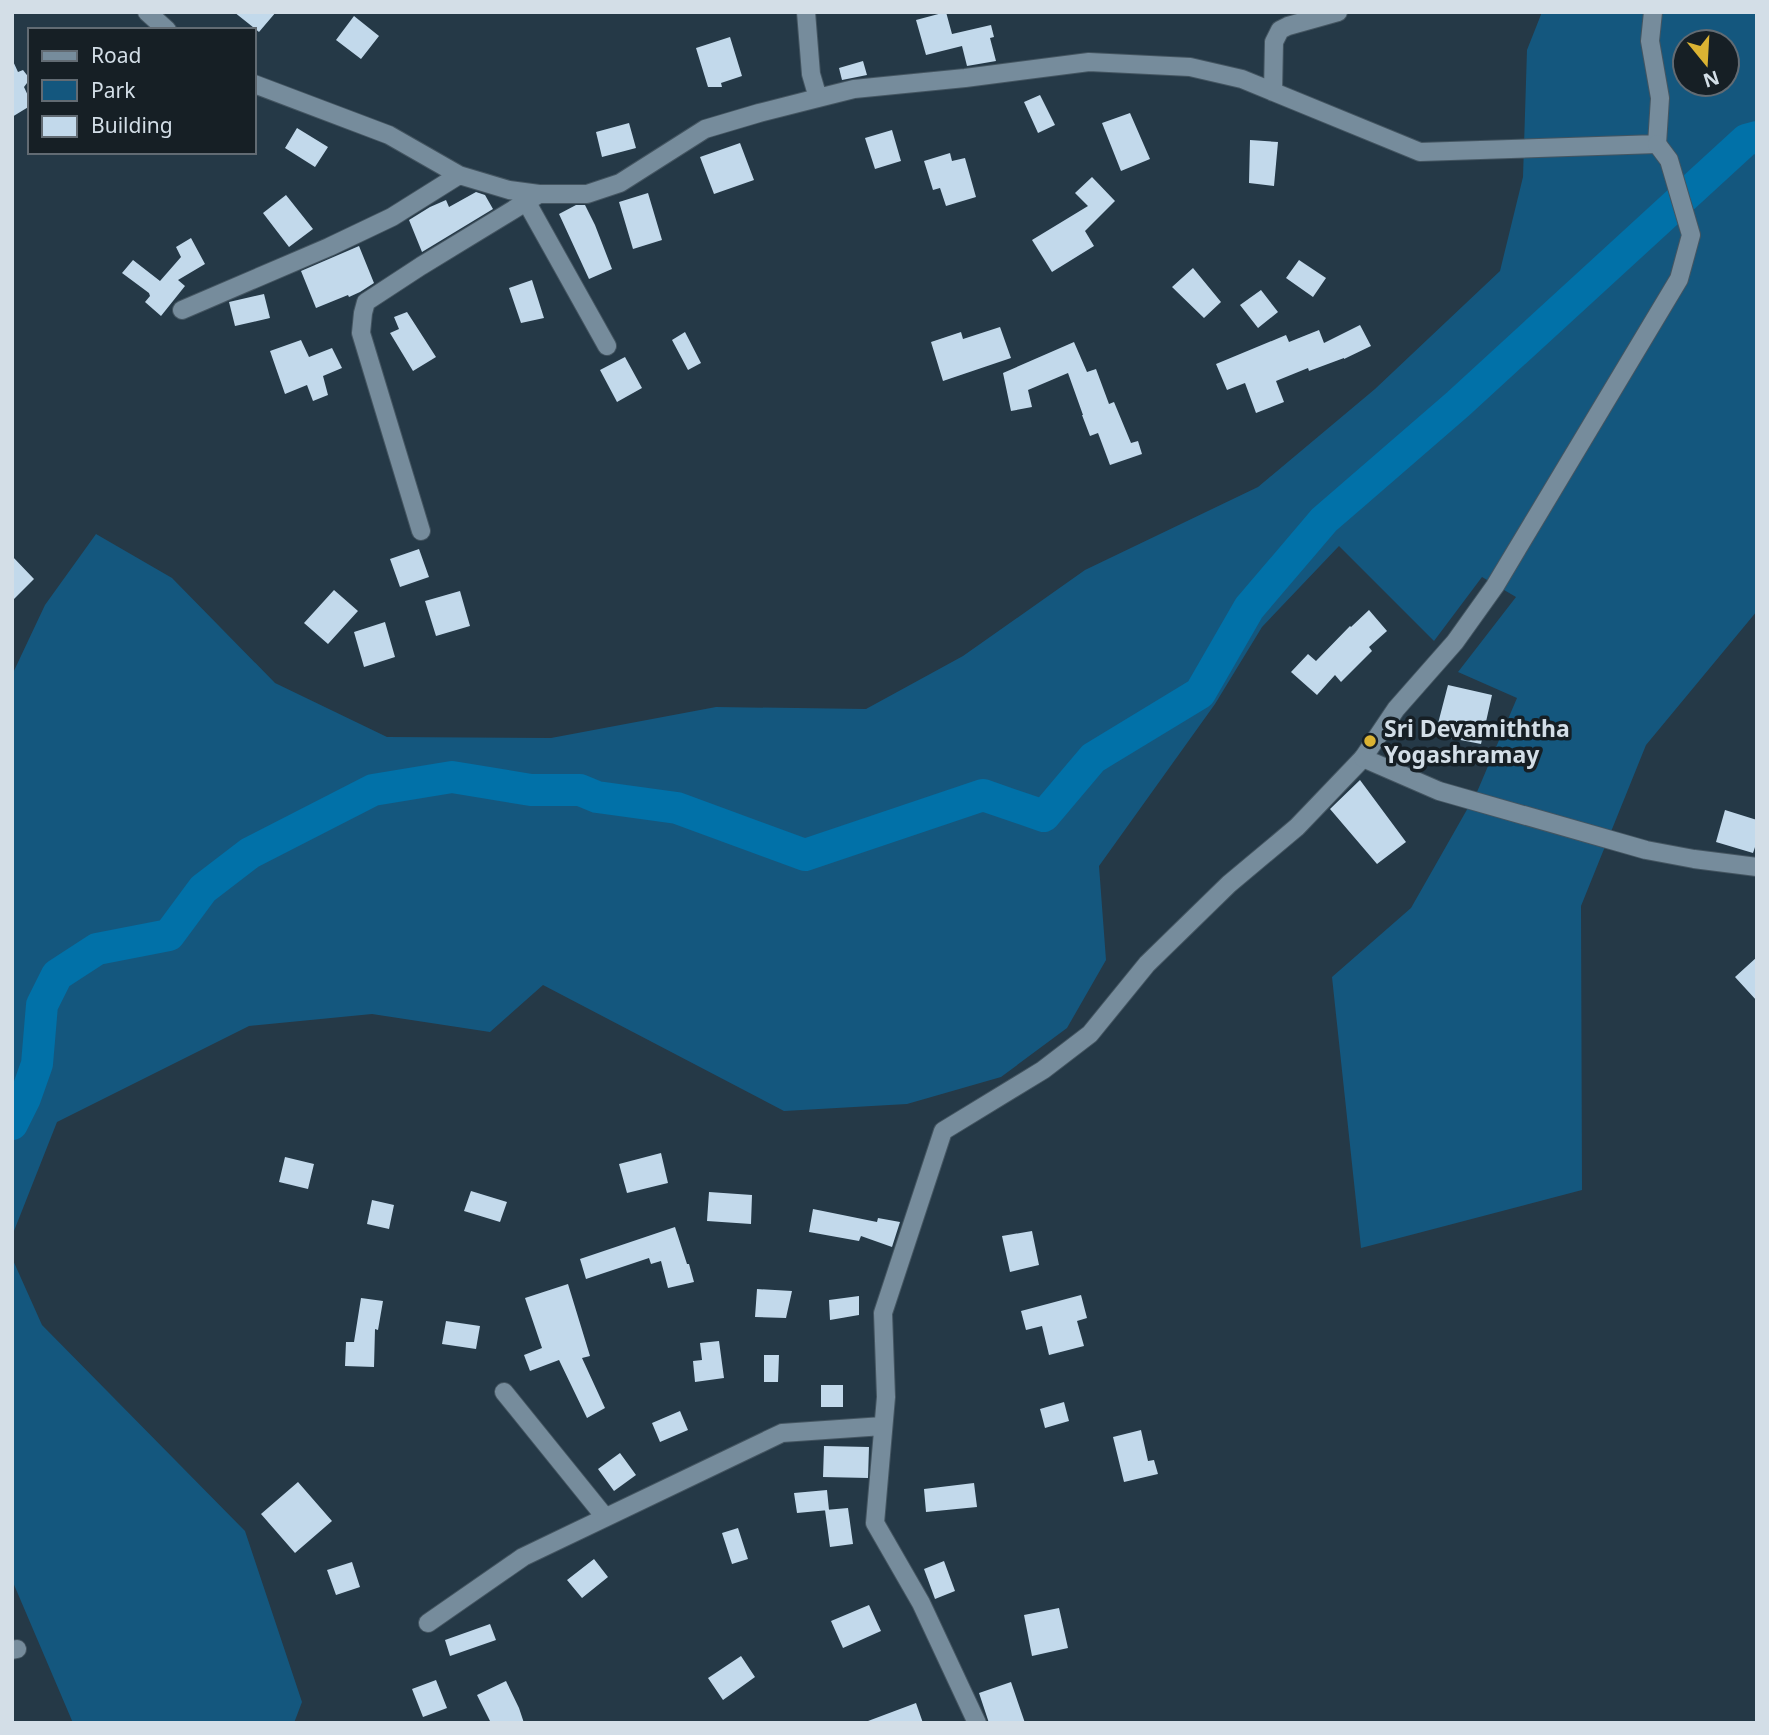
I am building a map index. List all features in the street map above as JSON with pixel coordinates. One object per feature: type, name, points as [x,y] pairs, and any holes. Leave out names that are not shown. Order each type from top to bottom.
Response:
[{"type":"street","points":[[147,12],[165,28]]},
{"type":"street","points":[[806,12],[811,74],[818,98]]},
{"type":"street","points":[[1273,92],[1274,42],[1280,30],[1338,12]]},
{"type":"street","points":[[977,1723],[921,1603],[875,1523],[886,1397],[883,1313],[943,1131],[1043,1070],[1090,1034],[1147,964],[1229,884],[1297,827],[1363,758],[1396,709],[1455,642],[1495,586],[1679,279],[1691,235],[1669,160],[1657,144],[1660,98],[1650,41],[1653,12]]},
{"type":"street","points":[[256,85],[389,135],[459,175],[533,198],[587,194],[620,183],[705,130],[854,89],[1089,62],[1190,67],[1242,79],[1420,152],[1657,144]]},
{"type":"street","points":[[182,310],[392,218],[459,175]]},
{"type":"street","points":[[533,198],[607,346]]},
{"type":"street","points":[[421,530],[361,333],[366,302],[533,198]]},
{"type":"street","points":[[1363,758],[1439,791],[1646,850],[1757,867]]},
{"type":"street","points":[[504,1392],[605,1517]]},
{"type":"street","points":[[428,1623],[523,1557],[782,1433],[883,1426]]},
{"type":"green space","points":[[1542,12],[1757,12],[1757,611],[1646,745],[1581,906],[1582,1190],[1361,1248],[1332,977],[1411,908],[1477,792],[1517,698],[1458,672],[1516,597],[1482,577],[1434,641],[1339,546],[1262,627],[1215,704],[1099,866],[1106,960],[1067,1028],[1001,1077],[907,1104],[784,1111],[543,985],[490,1032],[372,1014],[249,1026],[57,1122],[12,1236],[12,675],[45,605],[96,534],[172,578],[275,683],[387,737],[551,738],[716,707],[866,709],[963,656],[1085,570],[1258,487],[1375,389],[1500,271],[1523,177],[1527,50]]},
{"type":"green space","points":[[12,1258],[42,1325],[245,1531],[302,1702],[294,1723],[73,1723],[12,1580]]},
{"type":"building","points":[[234,12],[276,12],[259,32]]},
{"type":"building","points":[[946,12],[952,34],[991,25],[994,37],[990,38],[996,61],[967,66],[962,46],[926,55],[916,20]]},
{"type":"building","points":[[354,16],[379,36],[361,59],[336,40]]},
{"type":"building","points":[[730,37],[742,76],[721,83],[722,87],[708,87],[696,48]]},
{"type":"building","points":[[12,59],[18,72],[23,70],[28,76],[24,87],[28,96],[28,107],[12,117]]},
{"type":"building","points":[[863,61],[867,75],[842,80],[839,68]]},
{"type":"building","points":[[1040,95],[1055,125],[1038,133],[1024,102]]},
{"type":"building","points":[[1130,113],[1150,159],[1121,171],[1102,123]]},
{"type":"building","points":[[629,123],[636,148],[602,157],[596,132]]},
{"type":"building","points":[[297,128],[328,147],[315,167],[285,148]]},
{"type":"building","points":[[892,130],[901,161],[875,169],[865,138]]},
{"type":"building","points":[[1250,140],[1278,142],[1274,186],[1249,183]]},
{"type":"building","points":[[740,143],[754,180],[714,194],[700,157]]},
{"type":"building","points":[[950,153],[952,161],[965,158],[976,197],[946,206],[940,188],[933,190],[924,161]]},
{"type":"building","points":[[1092,177],[1115,201],[1085,231],[1094,246],[1052,272],[1032,240],[1088,206],[1075,193]]},
{"type":"building","points":[[476,192],[485,195],[493,209],[422,252],[409,220],[446,200],[449,207]]},
{"type":"building","points":[[648,193],[662,240],[633,249],[619,202]]},
{"type":"building","points":[[286,195],[313,229],[289,247],[263,213]]},
{"type":"building","points":[[576,205],[585,205],[612,269],[589,279],[559,214]]},
{"type":"building","points":[[191,238],[205,264],[178,280],[185,286],[161,316],[145,302],[150,296],[149,293],[122,273],[133,260],[160,281],[181,257],[176,247]]},
{"type":"building","points":[[359,246],[374,283],[349,297],[348,295],[316,308],[301,271]]},
{"type":"building","points":[[1299,260],[1326,278],[1313,297],[1286,278]]},
{"type":"building","points":[[1193,268],[1221,302],[1204,318],[1172,287]]},
{"type":"building","points":[[532,280],[544,318],[521,323],[509,288]]},
{"type":"building","points":[[1261,290],[1278,312],[1258,328],[1240,305]]},
{"type":"building","points":[[264,294],[270,318],[235,326],[229,302]]},
{"type":"building","points":[[407,312],[436,357],[413,371],[390,333],[399,329],[394,317]]},
{"type":"building","points":[[1360,325],[1371,346],[1344,359],[1309,371],[1308,368],[1276,381],[1284,402],[1256,413],[1245,383],[1227,390],[1216,364],[1286,335],[1289,342],[1319,330],[1324,343]]},
{"type":"building","points":[[1000,327],[1011,358],[943,381],[931,342],[961,332],[963,339]]},
{"type":"building","points":[[685,332],[701,363],[688,370],[672,340]]},
{"type":"building","points":[[301,340],[309,357],[332,348],[342,368],[323,376],[328,395],[313,401],[307,385],[285,394],[270,351]]},
{"type":"building","points":[[1074,342],[1087,372],[1096,369],[1109,404],[1114,402],[1131,443],[1138,441],[1142,454],[1110,465],[1098,433],[1090,436],[1068,373],[1028,390],[1032,407],[1011,411],[1003,373]]},
{"type":"building","points":[[625,357],[642,388],[617,402],[600,370]]},
{"type":"building","points":[[419,549],[429,577],[400,587],[390,559]]},
{"type":"building","points":[[12,556],[34,579],[12,601]]},
{"type":"building","points":[[334,590],[358,611],[328,644],[304,623]]},
{"type":"building","points":[[460,591],[470,626],[436,636],[425,601]]},
{"type":"building","points":[[1369,610],[1387,631],[1369,647],[1372,651],[1341,682],[1335,675],[1317,695],[1291,672],[1308,654],[1316,661]]},
{"type":"building","points":[[385,622],[395,657],[364,667],[354,632]]},
{"type":"building","points":[[1448,685],[1492,695],[1481,744],[1435,735]]},
{"type":"building","points":[[1360,780],[1406,842],[1377,864],[1330,809]]},
{"type":"building","points":[[1725,810],[1757,820],[1757,841],[1753,853],[1716,842]]},
{"type":"building","points":[[1757,957],[1757,1001],[1735,977]]},
{"type":"building","points":[[661,1153],[668,1183],[627,1193],[619,1164]]},
{"type":"building","points":[[285,1157],[314,1164],[308,1189],[279,1182]]},
{"type":"building","points":[[471,1191],[507,1202],[500,1222],[464,1211]]},
{"type":"building","points":[[709,1192],[752,1195],[751,1224],[707,1221]]},
{"type":"building","points":[[372,1200],[394,1205],[389,1229],[367,1224]]},
{"type":"building","points":[[813,1209],[877,1222],[878,1218],[900,1222],[892,1247],[861,1236],[859,1241],[809,1232]]},
{"type":"building","points":[[675,1227],[694,1282],[668,1288],[661,1261],[651,1264],[649,1258],[586,1279],[580,1259]]},
{"type":"building","points":[[1032,1231],[1039,1265],[1010,1272],[1002,1236]]},
{"type":"building","points":[[568,1284],[590,1356],[582,1358],[605,1408],[587,1418],[559,1360],[530,1371],[524,1355],[542,1348],[525,1298]]},
{"type":"building","points":[[757,1289],[792,1291],[786,1318],[755,1317]]},
{"type":"building","points":[[1081,1295],[1087,1318],[1077,1321],[1084,1346],[1049,1355],[1042,1326],[1026,1330],[1021,1311]]},
{"type":"building","points":[[859,1296],[859,1315],[830,1320],[829,1300]]},
{"type":"building","points":[[361,1298],[383,1301],[378,1330],[375,1329],[374,1367],[345,1366],[346,1342],[354,1342]]},
{"type":"building","points":[[446,1321],[480,1326],[476,1349],[442,1344]]},
{"type":"building","points":[[719,1341],[724,1378],[695,1382],[693,1361],[702,1360],[700,1343]]},
{"type":"building","points":[[764,1355],[779,1355],[778,1382],[764,1382]]},
{"type":"building","points":[[821,1385],[843,1385],[843,1407],[821,1407]]},
{"type":"building","points":[[1064,1402],[1069,1421],[1045,1428],[1040,1409]]},
{"type":"building","points":[[680,1411],[688,1430],[660,1442],[652,1423]]},
{"type":"building","points":[[1141,1430],[1148,1461],[1154,1460],[1158,1474],[1124,1482],[1113,1437]]},
{"type":"building","points":[[824,1446],[869,1447],[868,1478],[823,1477]]},
{"type":"building","points":[[620,1453],[636,1475],[614,1491],[598,1469]]},
{"type":"building","points":[[298,1482],[332,1521],[295,1553],[261,1514]]},
{"type":"building","points":[[974,1483],[977,1507],[926,1512],[924,1489]]},
{"type":"building","points":[[827,1490],[829,1510],[797,1513],[794,1493]]},
{"type":"building","points":[[848,1508],[853,1544],[830,1547],[825,1510]]},
{"type":"building","points":[[738,1528],[748,1559],[732,1564],[722,1533]]},
{"type":"building","points":[[594,1559],[608,1577],[582,1598],[567,1580]]},
{"type":"building","points":[[944,1561],[955,1591],[935,1599],[924,1569]]},
{"type":"building","points":[[352,1562],[360,1587],[336,1595],[327,1570]]},
{"type":"building","points":[[869,1605],[881,1631],[843,1648],[831,1621]]},
{"type":"building","points":[[1059,1608],[1068,1648],[1032,1656],[1024,1615]]},
{"type":"building","points":[[490,1624],[496,1640],[450,1656],[445,1640]]},
{"type":"building","points":[[741,1656],[755,1677],[723,1700],[708,1678]]},
{"type":"building","points":[[436,1680],[447,1708],[423,1717],[412,1689]]},
{"type":"building","points":[[506,1681],[524,1723],[491,1723],[477,1695]]},
{"type":"building","points":[[1011,1682],[1025,1723],[989,1723],[979,1693]]},
{"type":"building","points":[[916,1703],[923,1723],[868,1723],[868,1721]]},
{"type":"waterway","points":[[12,1124],[37,1064],[42,1005],[57,975],[97,949],[169,935],[203,889],[250,853],[373,790],[452,777],[531,790],[580,790],[597,797],[677,808],[805,855],[983,795],[1044,816],[1093,758],[1200,693],[1249,608],[1324,520],[1458,404],[1746,140],[1757,137]]},
{"type":"place","name":"Sri Devamiththa Yogashramay","points":[[1370,741]]}]
